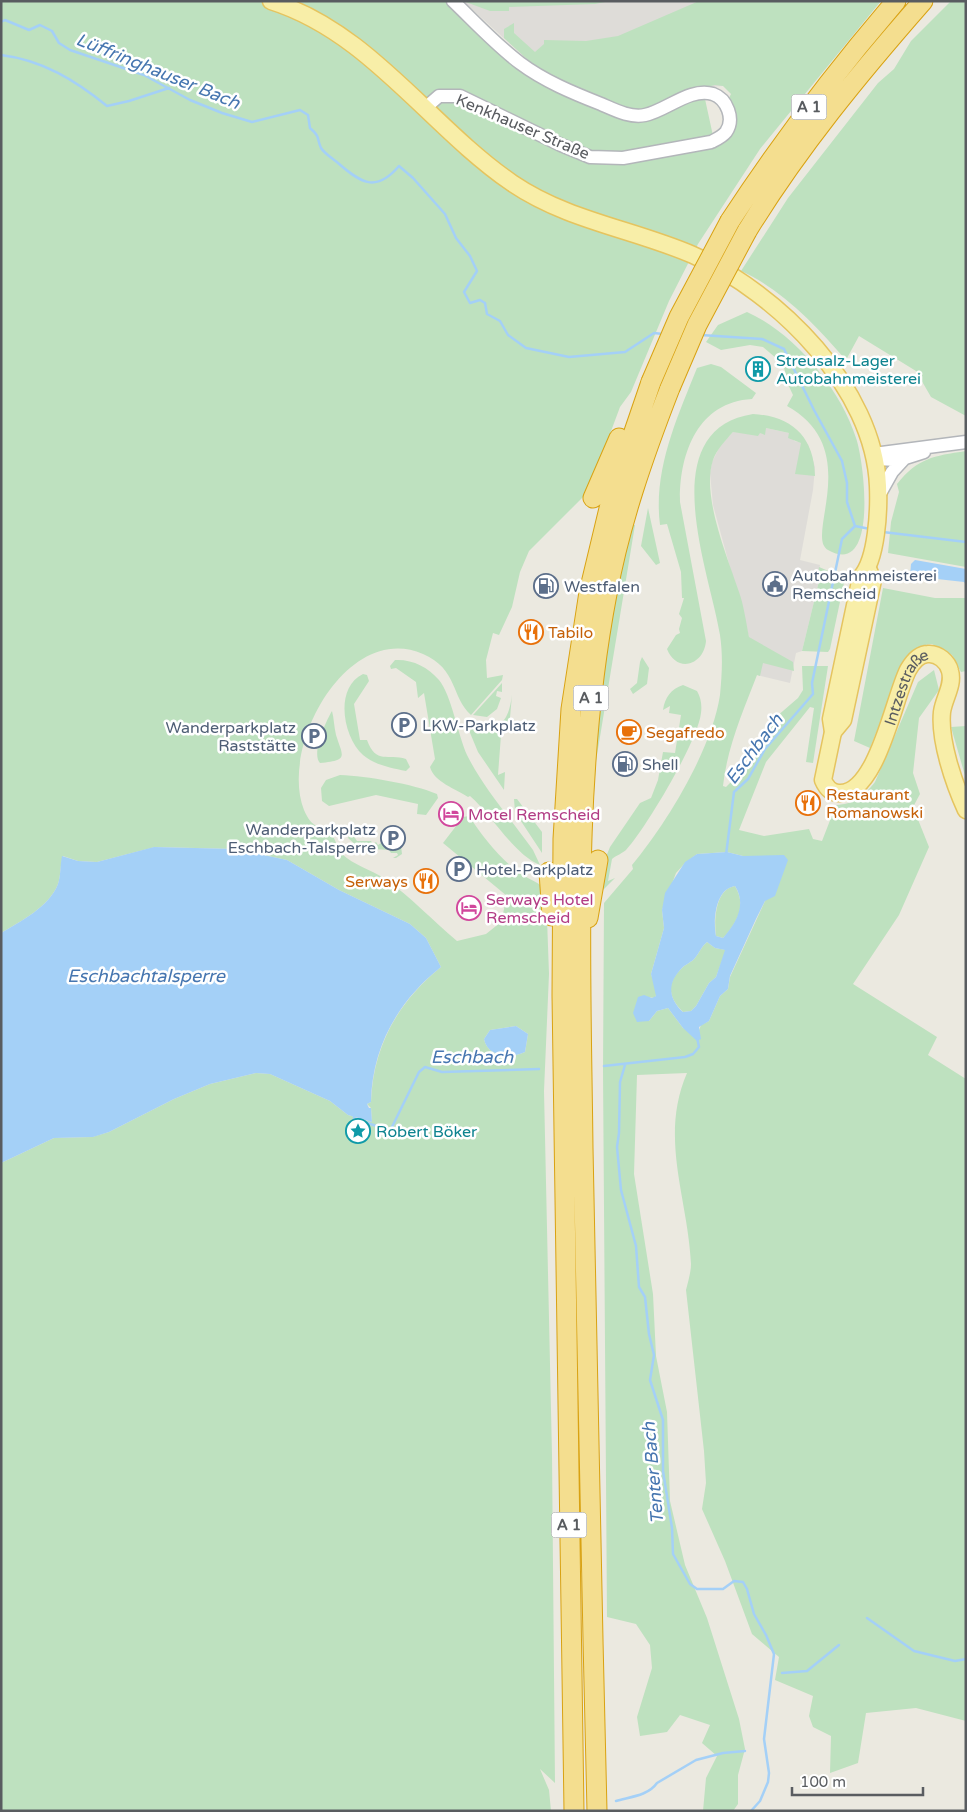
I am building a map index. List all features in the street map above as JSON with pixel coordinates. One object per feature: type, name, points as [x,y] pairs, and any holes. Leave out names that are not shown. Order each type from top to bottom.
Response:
[{"type":"highway","name":"A 1","points":[[597,1811],[571,954],[563,839],[571,709],[580,646],[598,550],[612,496],[651,382],[679,317],[730,221],[778,148],[810,105],[896,1]]},
{"type":"highway","name":"A 1","points":[[574,1811],[571,954],[584,771],[597,653],[607,593],[628,508],[647,449],[670,388],[697,325],[747,231],[773,189],[815,132],[873,58],[923,1]]},
{"type":"highway","points":[[593,498],[636,397],[651,382]]},
{"type":"highway","points":[[651,478],[659,444],[673,406],[670,388]]},
{"type":"highway","points":[[571,954],[590,913],[598,860]]},
{"type":"highway","points":[[548,872],[552,917],[571,954]]},
{"type":"main road","points":[[271,1],[314,19],[346,39],[481,160],[538,199],[582,218],[694,256],[737,278],[765,298],[798,327],[829,365],[853,404],[874,457],[878,497]]},
{"type":"main road","name":"Intzestraße","points":[[878,497],[876,525],[868,569],[861,577],[831,719],[833,732],[823,774],[825,784],[836,793],[852,791],[863,780],[884,740],[908,670],[915,660],[924,655],[938,656],[946,663],[951,673],[950,687],[942,712],[943,723],[952,774],[966,810]]},
{"type":"street","name":"Kenkhauser Straße","points":[[424,109],[439,96],[460,96],[577,152],[609,159],[711,142],[722,137],[728,130],[730,114],[727,106],[713,94],[691,96],[657,111],[636,116],[622,113],[557,85],[520,64],[453,1]]},
{"type":"street","points":[[874,457],[904,459],[938,447],[966,442]]},
{"type":"street","points":[[874,457],[924,446],[938,447]]},
{"type":"street","points":[[878,497],[892,472],[904,459]]},
{"type":"shaded area","points":[[463,1],[865,1],[723,86],[706,87],[540,71]]},
{"type":"shaded area","name":"Autobahnmeisterei Remscheid","points":[[766,428],[789,433],[795,437],[794,441],[808,444],[815,467],[813,490],[800,560],[820,565],[818,574],[820,577],[802,651],[796,653],[790,683],[757,675],[749,637],[713,505],[710,473],[712,462],[720,446],[733,432],[760,433]]},
{"type":"green space","points":[[1,1],[447,1],[510,63],[529,76],[616,115],[640,120],[655,117],[697,99],[705,99],[715,145],[732,131],[735,119],[729,98],[731,94],[723,86],[715,85],[691,91],[650,108],[628,110],[607,103],[540,71],[504,38],[504,29],[514,23],[514,33],[535,52],[544,44],[544,40],[586,41],[618,36],[699,1],[881,1],[760,149],[698,244],[669,301],[631,392],[620,407],[584,496],[529,551],[520,572],[512,607],[499,635],[493,633],[486,660],[487,678],[503,675],[502,680],[471,715],[460,700],[448,675],[434,660],[423,654],[395,649],[369,656],[345,672],[326,696],[311,724],[301,754],[299,784],[304,810],[313,824],[331,834],[340,852],[346,858],[380,876],[394,886],[457,941],[486,934],[501,922],[507,896],[443,843],[463,817],[469,816],[486,840],[506,862],[521,874],[541,885],[546,891],[549,974],[544,1091],[552,1455],[555,1783],[540,1769],[549,1790],[551,1811],[1,1811],[1,1163],[54,1138],[92,1137],[109,1132],[174,1099],[210,1084],[256,1073],[270,1074],[330,1101],[348,1115],[372,1122],[371,1108],[367,1104],[371,1102],[377,1062],[383,1044],[400,1010],[412,995],[441,967],[426,938],[410,924],[339,890],[287,860],[236,849],[155,847],[97,862],[78,861],[63,856],[58,884],[48,900],[34,913],[1,933]],"holes":[[[516,1026],[528,1034],[525,1052],[507,1056],[490,1050],[484,1039],[490,1030]]]},
{"type":"green space","points":[[463,1],[610,1],[595,4],[509,7],[509,11],[490,11]]},
{"type":"green space","points":[[951,1],[966,1],[966,416],[931,397],[916,371],[859,336],[846,360],[798,310],[771,288],[741,271],[788,198],[878,83],[894,69],[911,41]]},
{"type":"green space","points":[[747,312],[765,321],[798,348],[827,382],[849,419],[859,450],[864,491],[864,513],[861,533],[855,548],[844,554],[828,550],[823,542],[822,528],[828,489],[828,467],[823,445],[810,424],[787,406],[793,395],[784,376],[786,375],[783,364],[763,347],[750,345],[721,350],[706,342],[718,325]]},
{"type":"green space","points":[[711,364],[721,367],[756,393],[752,399],[733,402],[717,410],[705,421],[695,434],[683,467],[680,502],[706,641],[704,649],[695,661],[683,664],[671,657],[667,649],[676,635],[680,633],[679,629],[682,618],[679,614],[684,598],[682,598],[681,572],[667,524],[660,525],[660,484],[668,445],[697,368]]},
{"type":"green space","points":[[753,414],[779,419],[789,424],[798,431],[810,450],[814,462],[815,476],[795,474],[801,443],[788,438],[789,433],[766,428],[765,435],[760,433],[758,436],[733,432],[719,449],[713,460],[710,475],[710,491],[713,509],[717,527],[741,597],[749,637],[793,662],[794,671],[763,663],[760,676],[757,675],[736,730],[723,786],[726,787],[745,768],[755,747],[776,717],[798,698],[803,690],[802,666],[828,666],[813,763],[806,762],[814,708],[810,707],[766,762],[739,830],[764,836],[809,829],[813,839],[822,841],[836,805],[858,799],[875,782],[918,682],[934,670],[939,690],[919,718],[913,773],[920,794],[913,807],[929,847],[899,915],[853,984],[937,1037],[928,1055],[966,1079],[966,1721],[916,1708],[866,1713],[858,1763],[830,1773],[831,1736],[813,1727],[809,1716],[813,1696],[775,1680],[779,1657],[752,1634],[725,1561],[702,1509],[706,1483],[704,1451],[686,1290],[691,1264],[675,1145],[675,1121],[679,1097],[687,1073],[637,1075],[634,1174],[653,1294],[656,1356],[667,1412],[670,1501],[685,1565],[707,1618],[739,1719],[745,1749],[738,1775],[738,1804],[733,1811],[703,1811],[706,1778],[717,1756],[702,1743],[710,1725],[680,1715],[667,1732],[640,1736],[637,1717],[652,1668],[650,1645],[636,1624],[607,1617],[603,1071],[604,903],[633,869],[632,865],[646,848],[673,807],[698,761],[715,716],[721,688],[721,642],[699,542],[695,507],[696,474],[704,446],[722,426]],"holes":[[[727,852],[743,856],[776,856],[765,901],[730,977],[728,989],[720,996],[709,1021],[701,1025],[698,1033],[683,1028],[668,1008],[657,1011],[649,1021],[647,997],[655,998],[657,992],[651,974],[664,928],[662,910],[676,873],[697,854]]]},
{"type":"green space","points":[[966,451],[966,567],[888,553],[891,522],[899,492],[897,484],[919,463],[935,457]]},
{"type":"green space","points":[[648,508],[660,563],[656,565],[641,546]]},
{"type":"green space","points":[[632,525],[635,525],[596,761],[592,825],[591,802],[605,671],[613,612]]},
{"type":"green space","points":[[819,567],[845,578],[830,649],[828,652],[802,651],[820,577],[818,574]]},
{"type":"green space","points":[[883,588],[935,598],[966,598],[966,671],[961,672],[952,655],[932,644],[921,646],[911,652],[906,657],[870,748],[854,741]]},
{"type":"green space","points":[[642,657],[649,668],[647,684],[633,694],[630,689],[637,683]]},
{"type":"green space","points":[[395,660],[408,661],[419,665],[430,671],[439,680],[451,705],[464,747],[474,768],[533,850],[540,865],[521,853],[470,796],[468,797],[446,785],[432,772],[430,767],[435,759],[424,693],[418,698],[416,682],[396,668],[391,669],[390,666]]},
{"type":"green space","points":[[363,674],[367,675],[369,681],[354,704],[360,740],[367,740],[374,753],[383,757],[406,759],[410,767],[406,771],[383,766],[363,755],[350,737],[345,713],[345,701],[348,690],[354,681]]},
{"type":"green space","points":[[502,683],[502,692],[497,691],[496,696],[501,698],[497,709],[487,717],[473,715]]},
{"type":"green space","points":[[683,685],[697,691],[699,696],[701,710],[698,726],[670,784],[646,823],[626,850],[612,859],[608,881],[615,878],[599,894],[603,864],[610,847],[640,803],[651,798],[658,780],[663,752],[675,753],[681,715],[669,713],[670,706],[663,710],[669,694]]},
{"type":"green space","points":[[512,695],[509,729],[501,735],[498,775],[505,772],[504,790],[478,752],[468,728],[486,729],[499,725],[507,714]]},
{"type":"green space","points":[[332,711],[335,732],[342,756],[340,759],[320,763],[317,752],[318,745]]},
{"type":"green space","points":[[966,726],[966,779],[951,727]]},
{"type":"green space","points":[[340,775],[403,784],[437,794],[438,798],[426,815],[417,814],[418,804],[376,795],[329,806],[322,801],[321,788],[326,780]]},
{"type":"green space","points":[[514,799],[517,799],[542,832],[542,853],[515,812]]},
{"type":"green space","points":[[353,835],[357,841],[371,841],[373,844],[376,842],[378,845],[381,843],[397,850],[400,848],[397,843],[401,846],[402,854],[393,858],[398,855],[397,853],[391,853],[389,850],[374,849],[373,846],[370,848],[364,844],[358,847],[348,838]]},
{"type":"green space","points":[[735,886],[740,900],[739,914],[723,938],[716,936],[717,906],[723,893],[728,888]]},
{"type":"green space","points":[[707,942],[715,948],[726,950],[716,977],[709,983],[696,1006],[691,1011],[683,1012],[674,1001],[672,995],[671,985],[673,979],[694,959]]},
{"type":"water","points":[[915,560],[966,569],[966,585],[964,582],[910,576],[911,564]]},
{"type":"water","name":"Eschbachtalsperre","points":[[154,847],[236,849],[287,860],[339,890],[410,924],[426,938],[441,967],[426,980],[400,1010],[382,1044],[376,1062],[371,1102],[367,1104],[371,1108],[372,1122],[348,1115],[330,1101],[270,1074],[256,1073],[210,1084],[174,1099],[109,1132],[93,1137],[54,1138],[1,1163],[1,933],[34,913],[48,900],[58,884],[62,856],[78,861],[97,862]]},
{"type":"water","points":[[727,852],[743,856],[784,855],[788,860],[775,896],[765,901],[730,976],[728,989],[720,996],[709,1021],[699,1027],[701,1039],[697,1041],[683,1028],[668,1008],[657,1011],[649,1021],[637,1022],[633,1013],[638,997],[644,995],[652,998],[656,996],[651,974],[664,928],[662,910],[665,893],[685,862],[697,854]],"holes":[[[735,886],[740,900],[736,920],[723,938],[716,936],[715,914],[719,899],[728,888]],[[707,942],[715,948],[725,950],[716,977],[709,983],[696,1006],[691,1011],[683,1012],[672,996],[671,990],[674,979],[694,959]]]},
{"type":"water","points":[[516,1026],[528,1034],[525,1052],[507,1056],[500,1055],[490,1050],[486,1045],[484,1039],[490,1030]]},
{"type":"waterway","name":"Lüffringhauser Bach","points":[[1,22],[5,20],[29,30],[40,25],[52,31],[59,43],[70,50],[144,75],[190,100],[222,113],[252,122],[300,110],[308,115],[310,128],[317,136],[322,150],[361,180],[368,182],[383,180],[399,166],[413,178],[445,214],[456,238],[470,256],[477,271],[464,292],[470,303],[480,300],[485,303],[487,314],[500,321],[508,335],[526,348],[569,357],[625,352],[654,333],[663,334]]},
{"type":"waterway","points":[[1,55],[44,66],[83,88],[107,106],[169,88]]},
{"type":"waterway","name":"Lüffringhauser Bach","points":[[701,335],[762,339],[784,349],[842,461],[847,483],[847,502],[855,526]]},
{"type":"waterway","name":"Eschbach","points":[[726,855],[734,792],[748,779],[765,749],[813,694],[812,683],[842,539],[855,526],[870,529]]},
{"type":"waterway","name":"Eschbach","points":[[883,532],[966,542]]},
{"type":"waterway","name":"Eschbach","points":[[604,1066],[685,1057],[693,1054],[699,1047],[697,1037]]},
{"type":"waterway","name":"Tenter Bach","points":[[625,1065],[620,1082],[617,1147],[621,1190],[636,1246],[639,1287],[645,1297],[649,1334],[654,1355],[650,1380],[663,1420],[663,1471],[672,1528],[673,1554],[690,1584],[697,1589],[723,1589],[734,1581],[743,1582],[747,1589],[754,1614],[774,1654],[764,1739],[769,1773],[768,1782],[760,1801],[751,1811]]},
{"type":"waterway","name":"Eschbach","points":[[354,1116],[354,1118],[390,1131],[419,1072],[425,1067],[442,1072],[539,1069]]},
{"type":"waterway","points":[[867,1618],[914,1651],[955,1661],[966,1659]]},
{"type":"waterway","points":[[782,1673],[807,1671],[839,1645]]},
{"type":"waterway","points":[[616,1801],[649,1791],[657,1783],[696,1760],[723,1753],[745,1751]]},
{"type":"place","name":"Streusalz-Lager Autobahnmeisterei","points":[[758,369]]},
{"type":"place","name":"Autobahnmeisterei Remscheid","points":[[775,584]]},
{"type":"place","name":"Westfalen","points":[[546,586]]},
{"type":"place","name":"Tabilo","points":[[531,632]]},
{"type":"place","name":"LKW-Parkplatz","points":[[404,725]]},
{"type":"place","name":"Segafredo","points":[[629,732]]},
{"type":"place","name":"Wanderparkplatz Raststätte","points":[[314,736]]},
{"type":"place","name":"Shell","points":[[625,764]]},
{"type":"place","name":"Restaurant Romanowski","points":[[808,803]]},
{"type":"place","name":"Motel Remscheid","points":[[451,814]]},
{"type":"place","name":"Wanderparkplatz Eschbach-Talsperre","points":[[393,838]]},
{"type":"place","name":"Hotel-Parkplatz","points":[[459,869]]},
{"type":"place","name":"Serways","points":[[426,881]]},
{"type":"place","name":"Serways Hotel Remscheid","points":[[469,908]]},
{"type":"place","name":"Robert Böker","points":[[358,1131]]}]
